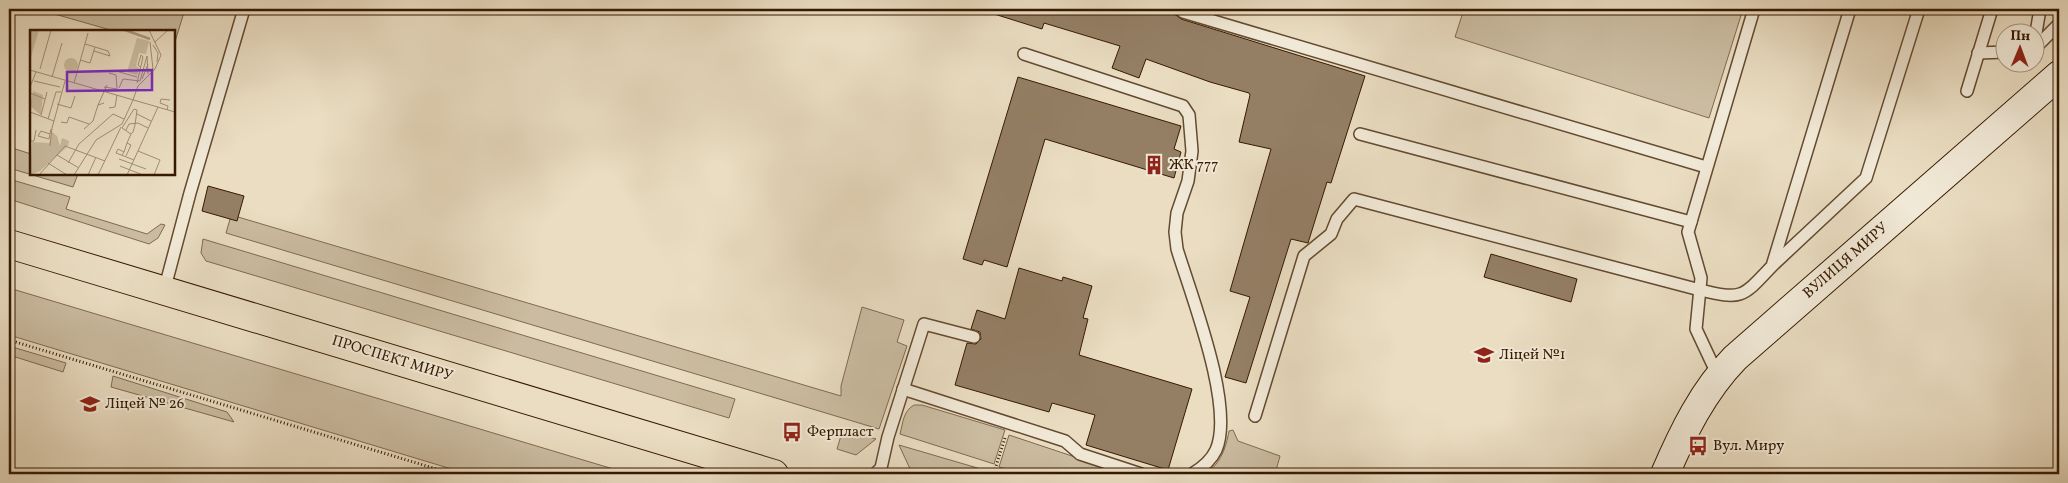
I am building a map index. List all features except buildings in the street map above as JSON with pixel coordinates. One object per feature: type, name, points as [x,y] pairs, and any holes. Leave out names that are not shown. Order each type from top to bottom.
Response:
[{"type":"main road","name":"ПРОСПЕКТ МИРУ","points":[[9,244],[774,474]]},
{"type":"street","name":"ВУЛИЦЯ МИРУ","points":[[1665,474],[1680,439],[1718,376],[1742,351],[2059,75]]},
{"type":"lane","points":[[164,291],[190,193],[244,9]]},
{"type":"lane","points":[[1718,376],[1696,329],[1701,278],[1688,232],[1754,9]]},
{"type":"lane","points":[[1772,266],[1850,9]]},
{"type":"lane","points":[[1255,416],[1304,256],[1331,234],[1337,219],[1354,199],[1700,290],[1730,297],[1748,292],[1772,266],[1866,178],[1919,9]]},
{"type":"lane","points":[[1967,91],[1992,9]]},
{"type":"lane","points":[[2038,22],[2040,9]]},
{"type":"lane","points":[[1183,12],[1706,167]]},
{"type":"lane","points":[[2046,37],[2059,24]]},
{"type":"lane","points":[[1978,54],[1996,53]]},
{"type":"lane","points":[[1024,54],[1183,106],[1189,115],[1191,167],[1177,213],[1175,232],[1177,249],[1212,356],[1220,433],[1216,449],[1210,461],[1192,474]]},
{"type":"lane","points":[[1360,134],[1691,222]]},
{"type":"lane","points":[[875,474],[881,468],[888,437],[924,324],[974,337]]},
{"type":"lane","points":[[903,389],[1065,441],[1080,454],[1141,474]]},
{"type":"path","points":[[9,340],[453,474]]},
{"type":"path","points":[[995,469],[1009,423]]},
{"type":"shaded area","points":[[37,9],[185,9],[175,42],[175,30],[110,30]]},
{"type":"shaded area","points":[[1464,9],[1743,9],[1709,118],[1455,37]]},
{"type":"shaded area","points":[[9,147],[30,154],[30,174],[9,168]]},
{"type":"shaded area","points":[[33,175],[78,175],[73,187]]},
{"type":"shaded area","points":[[9,179],[70,197],[66,209],[147,234],[161,224],[165,225],[158,238],[149,244],[9,199]]},
{"type":"shaded area","points":[[238,217],[841,396],[841,386],[862,307],[904,320],[897,342],[907,346],[879,429],[226,233],[230,219]]},
{"type":"shaded area","points":[[203,239],[735,399],[729,418],[206,261],[201,253]]},
{"type":"shaded area","points":[[9,288],[630,474],[468,474],[9,335]]},
{"type":"shaded area","points":[[9,346],[66,363],[63,372],[9,355]]},
{"type":"shaded area","points":[[113,376],[227,412],[234,422],[111,387]]},
{"type":"shaded area","points":[[914,405],[922,405],[1005,430],[994,464],[900,434],[906,414]]},
{"type":"shaded area","points":[[843,429],[876,439],[856,455],[837,449]]},
{"type":"shaded area","points":[[1233,430],[1238,441],[1280,456],[1275,474],[1205,474],[1219,460],[1229,431]]},
{"type":"shaded area","points":[[1009,435],[1126,474],[1024,474],[999,467]]},
{"type":"shaded area","points":[[899,445],[998,474],[921,474],[911,471]]},
{"type":"place","name":"ЖК 777","points":[[1154,165]]},
{"type":"place","name":"Ліцей №1","points":[[1484,355]]},
{"type":"place","name":"Ліцей № 26","points":[[90,404]]},
{"type":"place","name":"Ферпласт","points":[[792,432]]},
{"type":"place","name":"Вул. Миру","points":[[1698,446]]}]
